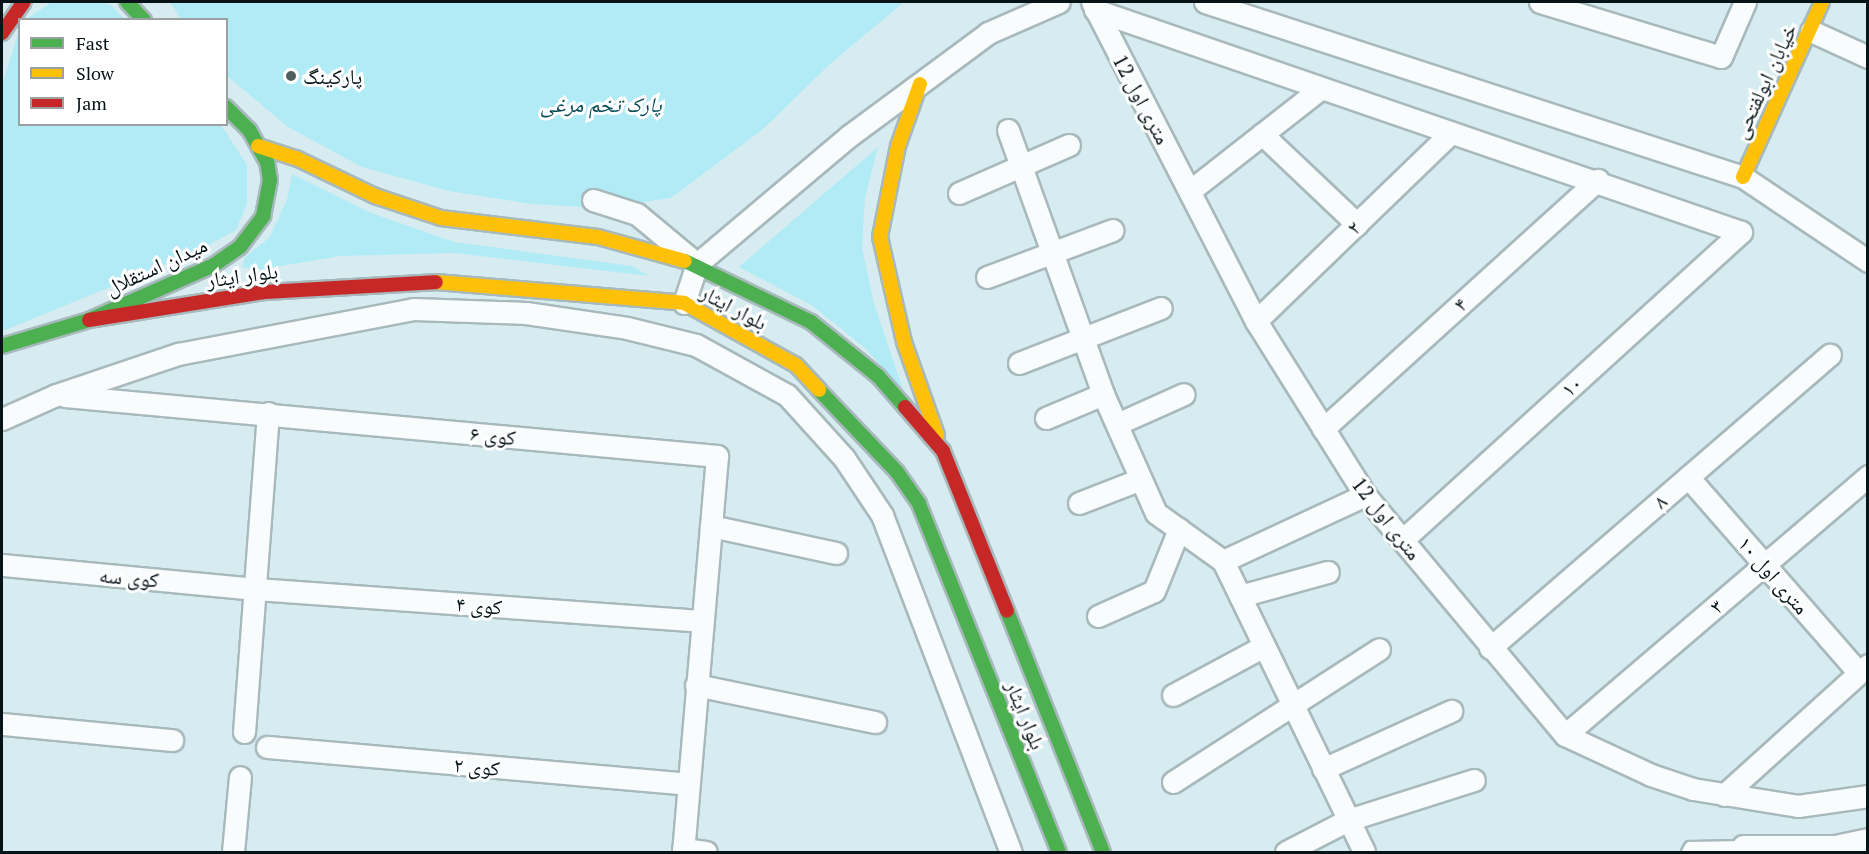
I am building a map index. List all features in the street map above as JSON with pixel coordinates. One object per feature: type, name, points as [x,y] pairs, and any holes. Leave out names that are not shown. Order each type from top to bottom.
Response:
[{"type":"main road","points":[[2,27],[10,2]]},
{"type":"main road","points":[[2,33],[24,2]]},
{"type":"main road","points":[[127,2],[142,18]]},
{"type":"main road","name":"خیابان ابولفتحی","points":[[1743,177],[1811,31],[1822,2]]},
{"type":"main road","points":[[920,84],[898,146],[880,237],[904,342],[943,451]]},
{"type":"main road","name":"میدان استقلال","points":[[2,347],[89,320],[214,265],[240,247],[262,216],[268,199],[267,162],[258,146],[228,109]]},
{"type":"main road","name":"بلوار ایثار","points":[[258,146],[296,158],[375,196],[441,218],[598,237],[697,264],[811,322],[878,376],[943,451],[1103,852]]},
{"type":"main road","name":"بلوار ایثار","points":[[89,320],[264,292],[440,282],[684,303],[796,365],[908,488],[919,504],[1059,852]]},
{"type":"street","points":[[684,303],[697,264],[849,136],[988,33],[1059,2]]},
{"type":"street","points":[[1204,2],[1743,177],[1868,261]]},
{"type":"street","points":[[1540,2],[1720,57],[1745,2]]},
{"type":"street","points":[[1094,6],[1321,88],[1598,180]]},
{"type":"street","name":"12 متری اول","points":[[1094,6],[1191,190],[1256,321],[1365,495],[1490,648],[1565,735],[1651,775],[1724,795],[1798,806],[1868,796]]},
{"type":"street","points":[[1811,31],[1868,57]]},
{"type":"street","points":[[1191,190],[1321,88]]},
{"type":"street","points":[[1008,130],[1103,394],[1156,513],[1222,561],[1364,852]]},
{"type":"street","name":"۲","points":[[1256,321],[1451,132]]},
{"type":"street","points":[[1262,134],[1357,224]]},
{"type":"street","points":[[959,193],[1069,145]]},
{"type":"street","name":"۱۰","points":[[1402,540],[1741,232],[1598,180]]},
{"type":"street","name":"۴","points":[[1323,429],[1598,180]]},
{"type":"street","points":[[594,200],[637,214],[697,264]]},
{"type":"street","points":[[987,277],[1113,230]]},
{"type":"street","points":[[306,327],[440,282]]},
{"type":"street","points":[[1019,363],[1161,308]]},
{"type":"street","points":[[2,419],[56,395],[178,354],[306,327],[414,309],[526,313],[627,328],[696,345],[787,395],[844,458],[882,515],[1011,852]]},
{"type":"street","name":"۸","points":[[1490,648],[1830,355]]},
{"type":"street","points":[[1046,418],[1103,394]]},
{"type":"street","points":[[1117,424],[1184,394]]},
{"type":"street","name":"کوی ۶","points":[[56,395],[717,456],[711,526]]},
{"type":"street","points":[[244,732],[268,413]]},
{"type":"street","name":"۳","points":[[1565,735],[1868,476]]},
{"type":"street","name":"۱۰ متری اول","points":[[1688,477],[1863,669]]},
{"type":"street","points":[[1079,503],[1141,479]]},
{"type":"street","points":[[1222,561],[1365,495]]},
{"type":"street","points":[[706,852],[683,851],[701,621],[711,526],[836,552]]},
{"type":"street","points":[[1098,616],[1154,591],[1179,529]]},
{"type":"street","name":"کوی سه","points":[[2,565],[256,589]]},
{"type":"street","points":[[1239,596],[1328,572]]},
{"type":"street","name":"کوی ۴","points":[[256,589],[701,621]]},
{"type":"street","points":[[1173,695],[1264,646]]},
{"type":"street","points":[[1173,782],[1379,649]]},
{"type":"street","points":[[1724,795],[1863,669]]},
{"type":"street","points":[[696,685],[875,722]]},
{"type":"street","points":[[1323,769],[1450,711]]},
{"type":"street","points":[[2,724],[172,740]]},
{"type":"street","name":"کوی ۲","points":[[267,747],[688,784]]},
{"type":"street","points":[[233,852],[240,777]]},
{"type":"street","points":[[1286,852],[1348,820],[1474,780]]},
{"type":"street","points":[[1739,849],[1835,846],[1868,839]]},
{"type":"lane","points":[[1687,852],[1690,847],[1739,849]]},
{"type":"green space","points":[[52,2],[98,2],[111,5],[123,18],[28,18]]},
{"type":"green space","name":"پارک تخم مرغی","points":[[170,2],[904,2],[830,64],[762,130],[671,198],[598,208],[532,204],[449,191],[362,167],[288,127],[228,77],[228,18],[180,18]]},
{"type":"green space","points":[[18,34],[18,126],[222,126],[247,165],[247,204],[236,230],[198,251],[5,330],[2,329],[2,85]]},
{"type":"green space","points":[[878,147],[865,197],[862,247],[874,304],[903,390],[865,348],[813,306],[739,267]]},
{"type":"green space","points":[[292,174],[371,213],[454,242],[632,266],[649,276],[455,253],[340,256],[257,270],[242,267],[245,257],[269,238],[287,200]]},
{"type":"traffic: fast","points":[[127,2],[142,18]]},
{"type":"traffic: fast","points":[[2,346],[89,320],[214,265],[240,247],[263,216],[270,180],[267,162],[249,130],[228,109]]},
{"type":"traffic: fast","points":[[685,261],[811,322],[878,376],[905,407]]},
{"type":"traffic: fast","points":[[819,390],[897,472],[919,504],[1059,852]]},
{"type":"traffic: fast","points":[[1007,611],[1103,852]]},
{"type":"traffic: slow","points":[[1743,177],[1822,2]]},
{"type":"traffic: slow","points":[[920,84],[898,146],[880,237],[904,342],[937,435]]},
{"type":"traffic: slow","points":[[258,146],[296,158],[375,196],[441,218],[598,237],[685,261]]},
{"type":"traffic: slow","points":[[436,282],[684,303],[796,365],[819,390]]},
{"type":"traffic: jam","points":[[2,33],[24,2]]},
{"type":"traffic: jam","points":[[89,320],[264,292],[436,282]]},
{"type":"traffic: jam","points":[[905,407],[943,451],[1007,611]]},
{"type":"place","name":"پارکینگ","points":[[291,76]]}]
